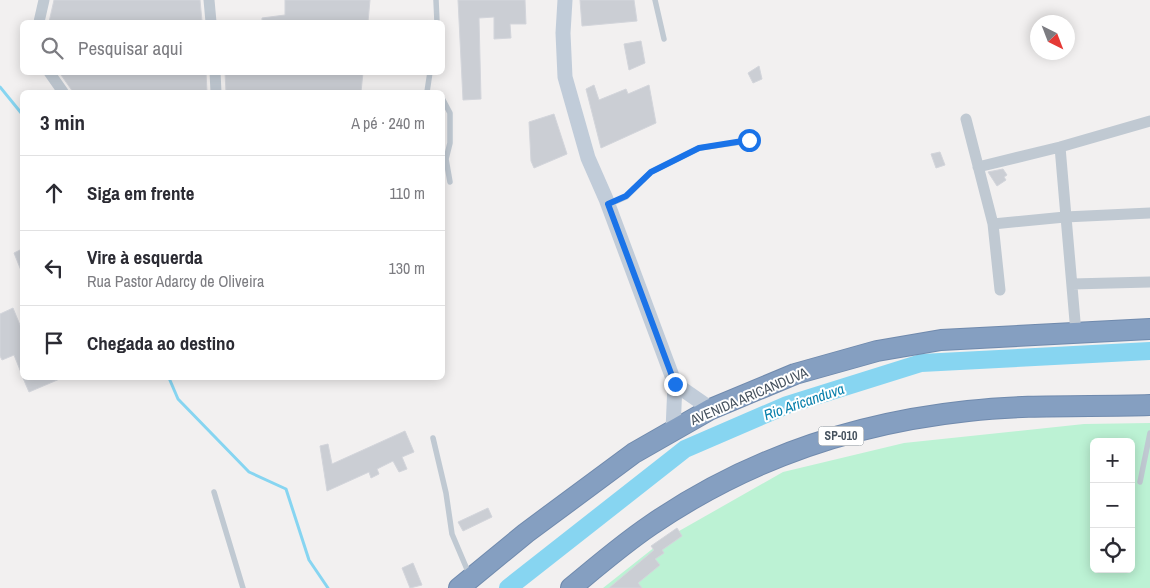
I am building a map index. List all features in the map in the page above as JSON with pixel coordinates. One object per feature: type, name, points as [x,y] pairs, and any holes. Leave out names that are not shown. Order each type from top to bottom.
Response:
[{"type":"highway","name":"AVENIDA ARICANDUVA","points":[[465,583],[589,484],[673,430],[711,409],[795,374],[877,350],[941,340],[1150,329]]},
{"type":"highway","name":"SP-010","points":[[571,588],[651,525],[696,497],[743,472],[804,446],[875,426],[970,410],[1150,405]]},
{"type":"street","points":[[39,20],[44,0]]},
{"type":"street","points":[[209,0],[211,20]]},
{"type":"street","points":[[565,0],[563,33],[565,77],[588,158],[608,204],[675,384],[673,430]]},
{"type":"street","points":[[51,75],[62,90]]},
{"type":"street","points":[[215,75],[216,90]]},
{"type":"street","points":[[966,119],[993,224],[1000,290]]},
{"type":"street","points":[[978,167],[1060,147],[1150,121]]},
{"type":"street","points":[[1060,147],[1076,333]]},
{"type":"street","points":[[993,224],[1065,217],[1150,213]]},
{"type":"street","points":[[1072,284],[1150,282]]},
{"type":"street","points":[[675,384],[711,409]]},
{"type":"lane","points":[[436,0],[437,20]]},
{"type":"lane","points":[[655,0],[664,39]]},
{"type":"lane","points":[[428,90],[430,75]]},
{"type":"lane","points":[[445,104],[450,113],[450,143],[445,156]]},
{"type":"lane","points":[[608,204],[626,196],[651,172],[699,148],[749,140]]},
{"type":"lane","points":[[445,163],[450,182]]},
{"type":"lane","points":[[1140,482],[1150,433]]},
{"type":"lane","points":[[433,438],[446,492],[452,534],[465,583]]},
{"type":"lane","points":[[214,492],[244,588]]},
{"type":"green space","points":[[1150,423],[1150,588],[603,588],[665,539],[783,472],[904,443],[1084,424]]},
{"type":"building","points":[[54,0],[200,0],[202,20],[49,20]]},
{"type":"building","points":[[285,0],[370,0],[368,20],[262,20],[262,18],[285,15]]},
{"type":"building","points":[[458,0],[525,0],[526,24],[510,24],[511,38],[494,39],[494,17],[479,18],[481,99],[463,100]]},
{"type":"building","points":[[580,0],[634,0],[637,21],[582,26]]},
{"type":"building","points":[[641,41],[645,63],[629,70],[624,44]]},
{"type":"building","points":[[759,66],[762,79],[753,83],[748,73]]},
{"type":"building","points":[[61,75],[206,75],[207,90],[72,90]]},
{"type":"building","points":[[225,75],[363,75],[361,90],[226,90]]},
{"type":"building","points":[[594,85],[599,100],[626,89],[628,94],[649,85],[656,123],[601,148],[586,89]]},
{"type":"building","points":[[554,114],[567,154],[534,168],[531,161],[529,122]]},
{"type":"building","points":[[940,152],[945,165],[936,168],[931,154]]},
{"type":"building","points":[[1003,169],[1007,175],[1004,177],[1006,180],[997,186],[988,172]]},
{"type":"building","points":[[20,250],[20,268],[14,253]]},
{"type":"building","points":[[13,308],[20,325],[20,370],[14,355],[2,360],[0,356],[0,314]]},
{"type":"building","points":[[24,380],[57,380],[29,392]]},
{"type":"building","points":[[405,431],[414,452],[402,457],[407,469],[399,472],[393,461],[377,469],[379,474],[371,478],[369,472],[327,491],[320,446],[328,444],[332,464]]},
{"type":"building","points":[[488,508],[492,517],[463,531],[458,522]]},
{"type":"building","points":[[677,528],[682,536],[662,550],[664,553],[655,559],[660,565],[638,583],[642,588],[609,588],[654,550],[651,546]]},
{"type":"building","points":[[413,563],[422,585],[410,588],[402,568]]},
{"type":"waterway","points":[[0,87],[20,112]]},
{"type":"waterway","name":"Rio Aricanduva","points":[[508,588],[685,449],[787,405],[921,363],[1150,351]]},
{"type":"waterway","points":[[170,380],[178,399],[249,472],[286,489],[309,560],[328,588]]},
{"type":"route","points":[[675,384],[608,204],[626,196],[651,172],[699,148],[749,140]]}]
